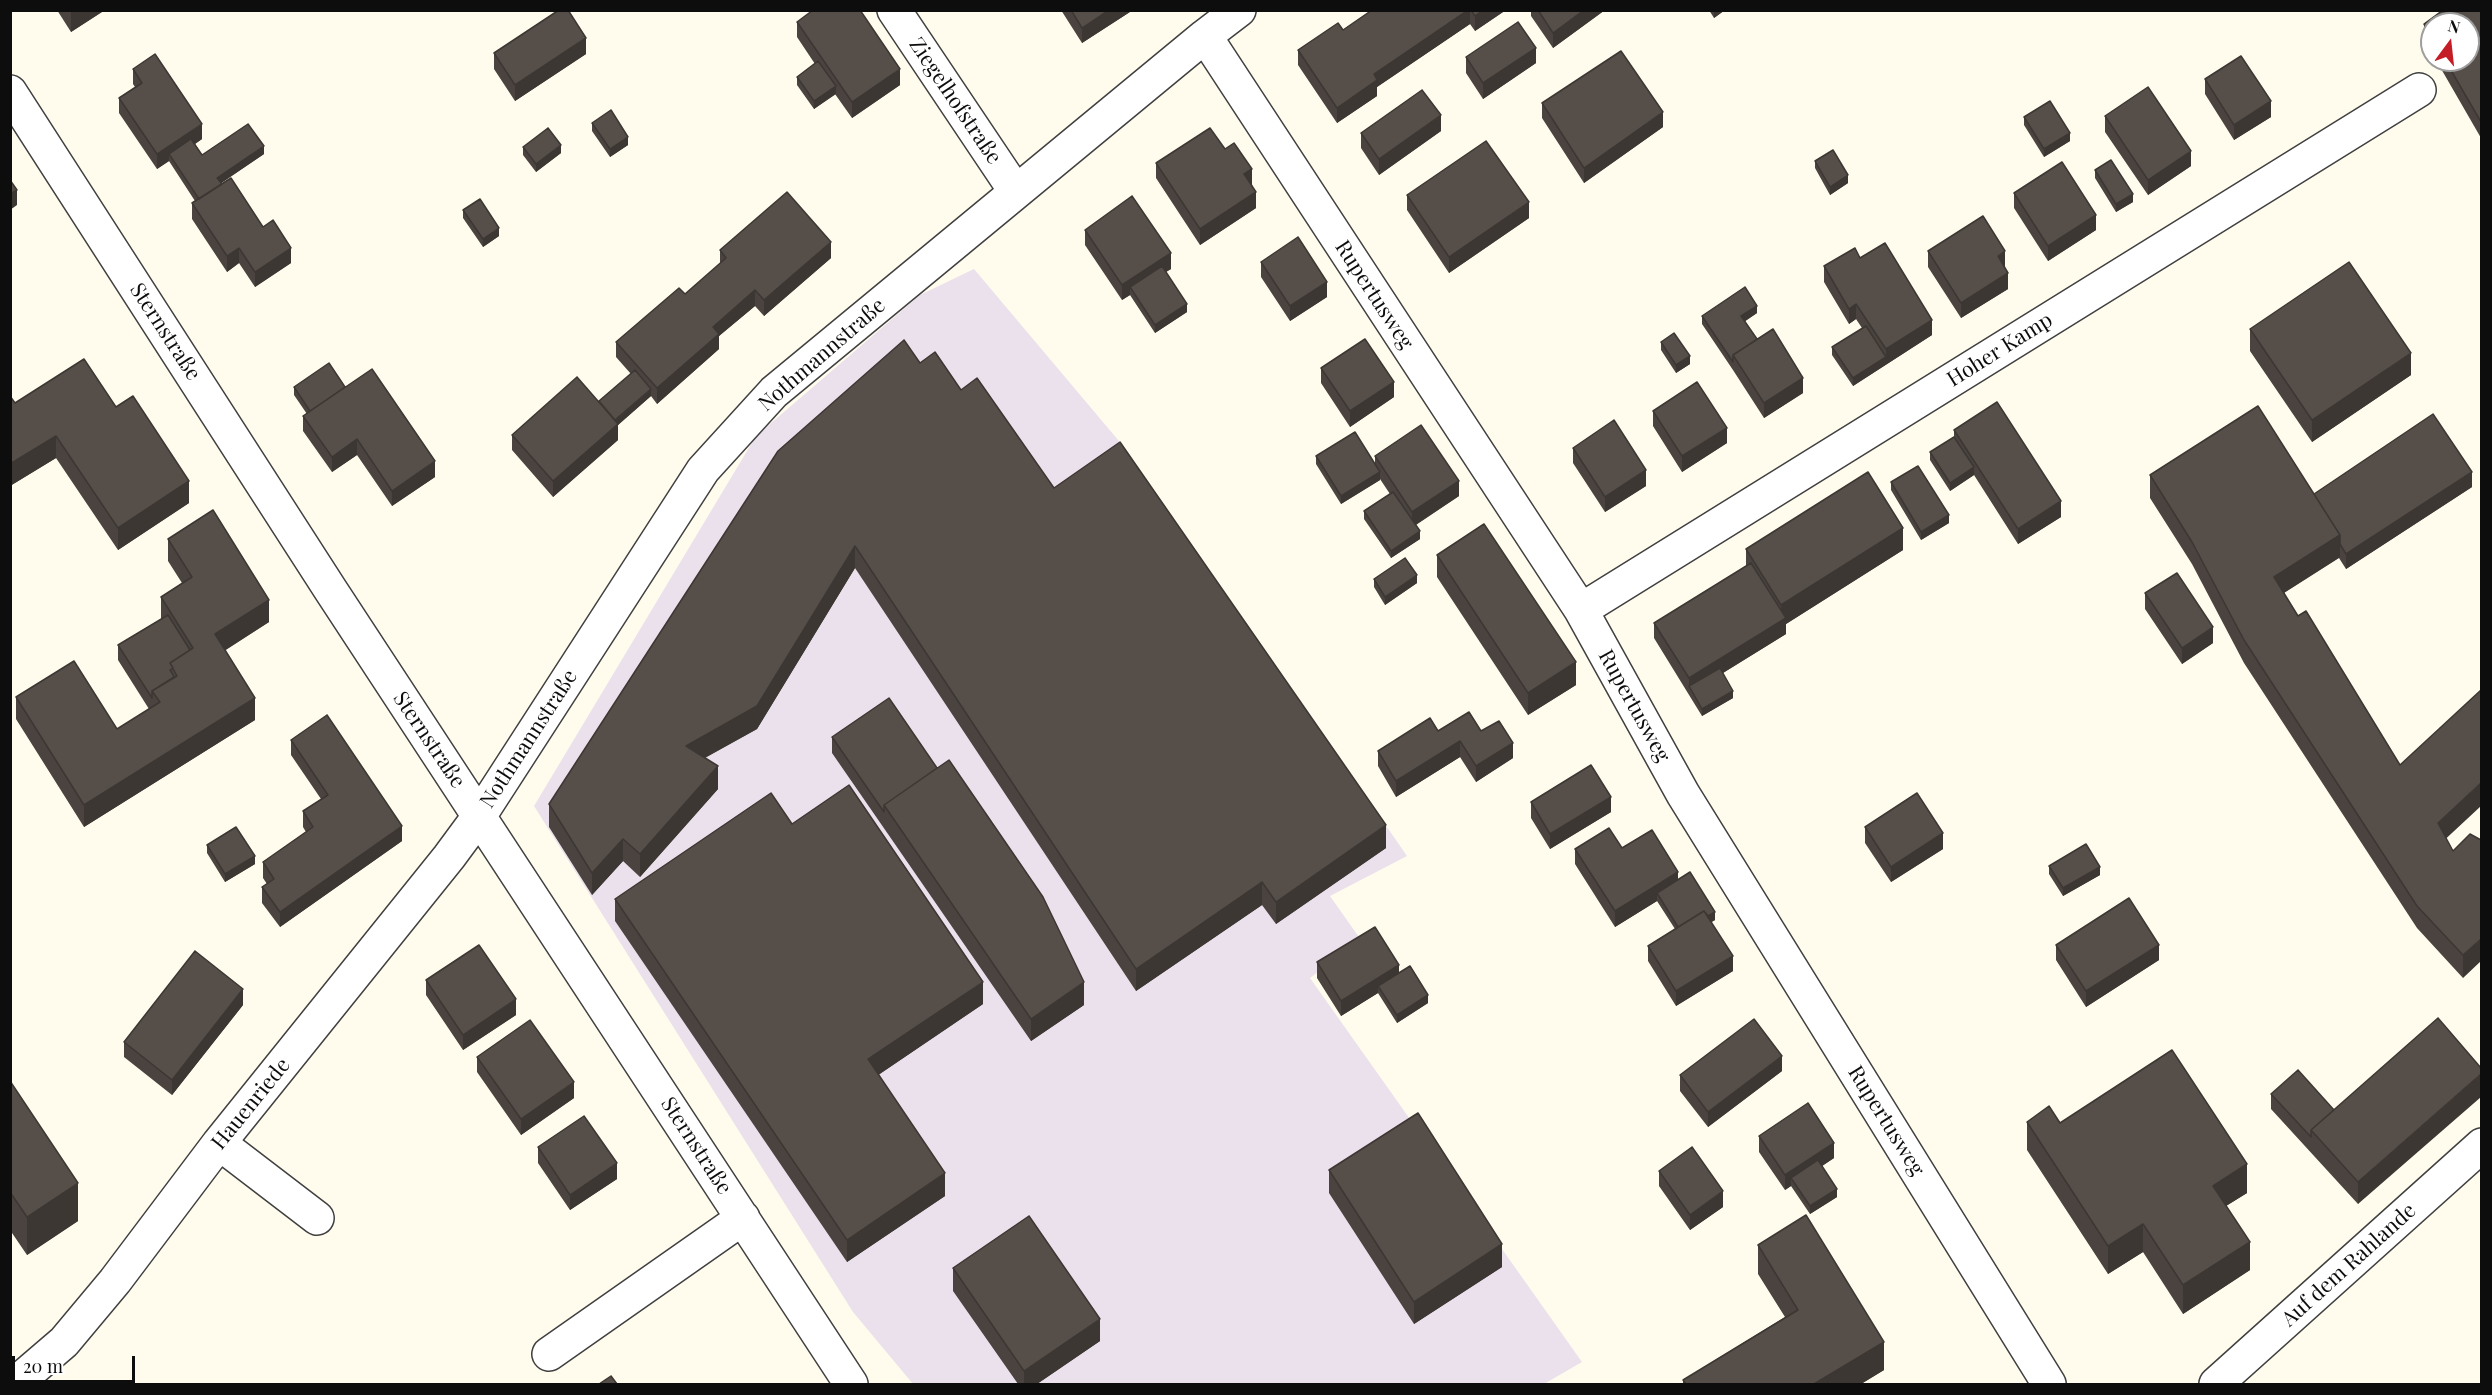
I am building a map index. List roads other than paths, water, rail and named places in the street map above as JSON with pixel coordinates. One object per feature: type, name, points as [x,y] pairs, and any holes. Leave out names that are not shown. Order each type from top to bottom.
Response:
[{"type":"street","name":"Ziegelhofstraße","points":[[894,10],[1016,192]]},
{"type":"street","name":"Nothmannstraße","points":[[480,815],[704,470],[774,392],[1239,10]]},
{"type":"street","name":"Rupertusweg","points":[[1205,36],[1581,610],[1683,794],[2049,1384]]},
{"type":"street","name":"Hoher Kamp","points":[[1581,610],[2419,90]]},
{"type":"street","name":"Sternstraße","points":[[10,92],[336,599],[480,815],[851,1384]]},
{"type":"street","name":"Hauenriede","points":[[15,1384],[64,1342],[115,1281],[219,1143],[480,815]]},
{"type":"street","points":[[219,1143],[317,1218]]},
{"type":"street","name":"Auf dem Rahlande","points":[[2216,1384],[2481,1145]]},
{"type":"street","points":[[549,1354],[743,1218]]}]
